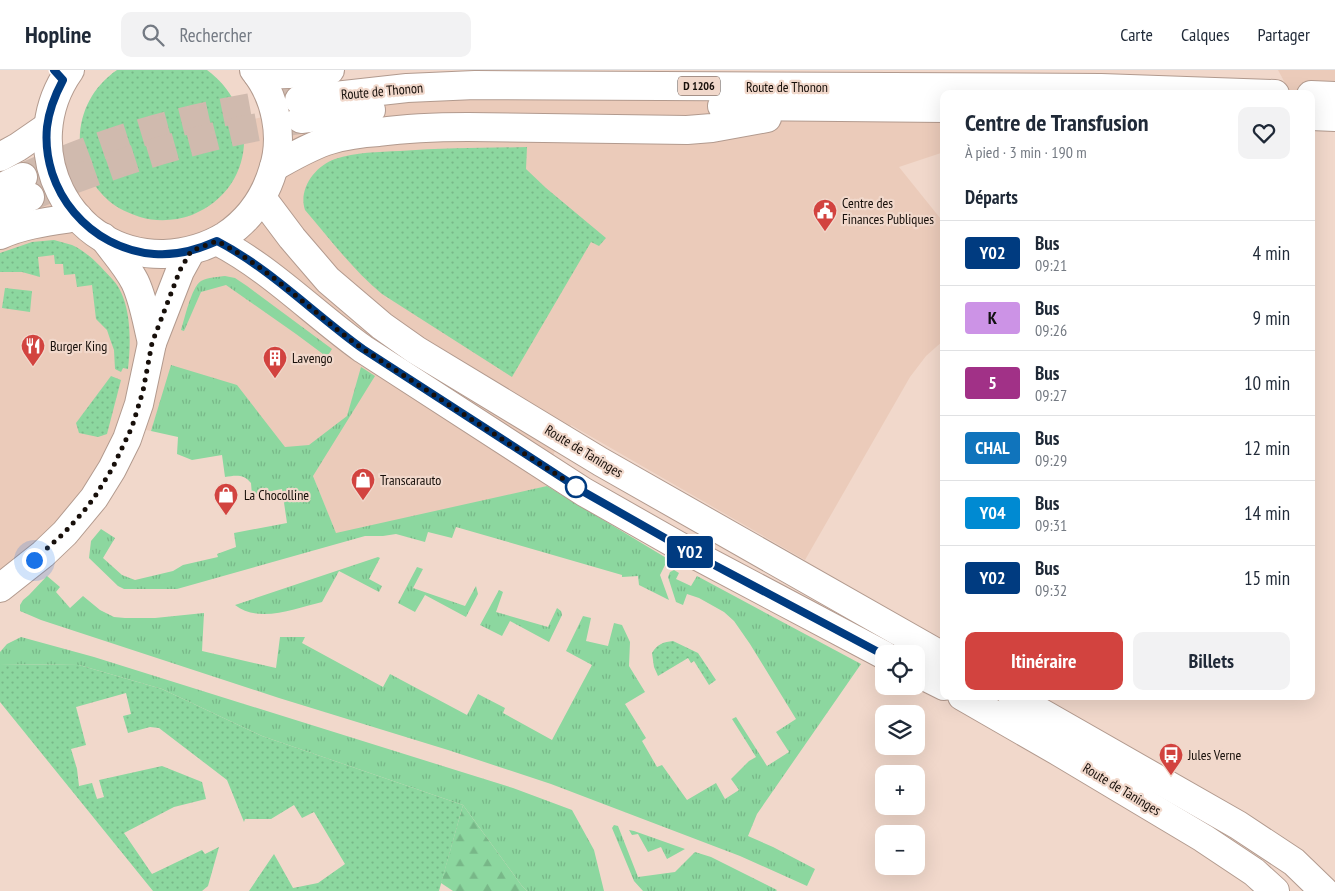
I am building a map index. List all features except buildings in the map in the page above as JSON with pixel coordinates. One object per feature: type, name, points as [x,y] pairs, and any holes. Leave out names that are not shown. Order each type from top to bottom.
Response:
[{"type":"main road","points":[[256,73],[289,74],[330,70]]},
{"type":"main road","points":[[925,70],[1100,88]]},
{"type":"main road","points":[[62,73],[47,127],[47,147],[56,185],[78,218],[102,238],[135,283],[141,298],[152,343]]},
{"type":"main road","points":[[102,238],[136,252],[173,254],[191,251],[217,241],[234,230],[250,215],[262,198],[269,183],[277,148],[274,110],[268,92],[256,73]]},
{"type":"main road","name":"Route de Thonon","points":[[940,108],[464,104],[360,111],[300,110],[408,88],[475,85],[1100,88],[1158,90]]},
{"type":"main road","points":[[1315,95],[1335,96]]},
{"type":"main road","points":[[274,167],[300,152],[328,140],[370,132],[434,127],[686,130],[712,128],[828,106]]},
{"type":"main road","points":[[1315,116],[1335,117]]},
{"type":"main road","points":[[0,157],[47,127]]},
{"type":"main road","points":[[0,210],[18,187]]},
{"type":"main road","name":"Route de Taninges","points":[[262,198],[292,238],[328,280],[382,326],[416,350],[602,462],[940,655]]},
{"type":"main road","points":[[0,235],[8,231],[51,221],[78,218]]},
{"type":"main road","points":[[217,241],[264,270],[338,331],[363,349],[584,492],[686,550],[875,650]]},
{"type":"main road","points":[[0,588],[43,554],[64,533],[83,512],[104,483],[125,443],[138,410],[152,343],[180,270],[191,251]]},
{"type":"main road","points":[[686,550],[703,548],[753,574],[798,574]]},
{"type":"main road","points":[[925,676],[940,684]]},
{"type":"main road","name":"Route de Taninges","points":[[969,700],[1203,838],[1254,872],[1275,891]]},
{"type":"main road","name":"Route de Taninges","points":[[1019,700],[1246,830],[1294,862],[1324,891]]},
{"type":"shaded area","points":[[1278,70],[1335,70],[1335,104],[1315,96],[1315,90],[1289,90]]},
{"type":"shaded area","points":[[398,95],[940,97],[940,153],[899,167],[940,218],[940,344],[926,356],[910,377],[805,560],[571,425],[554,453],[547,486],[336,534],[313,476],[172,365],[151,431],[132,427],[119,456],[0,588],[0,196],[158,141],[302,108]]},
{"type":"green space","points":[[117,70],[207,70],[224,87],[236,106],[243,127],[244,148],[239,168],[229,187],[213,203],[186,217],[173,220],[153,220],[120,209],[98,189],[89,176],[83,161],[80,145],[81,123],[88,103],[94,93]]},
{"type":"green space","points":[[527,147],[526,169],[606,238],[599,246],[591,242],[512,377],[382,294],[351,264],[305,210],[304,194],[310,179],[321,167],[335,159],[359,154],[384,152]]},
{"type":"green space","points":[[54,240],[72,245],[87,254],[110,276],[119,289],[124,299],[129,322],[130,347],[128,369],[123,368],[121,372],[115,369],[114,350],[107,330],[96,319],[92,285],[77,287],[75,274],[64,275],[63,264],[55,264],[54,255],[38,257],[40,277],[22,272],[0,272],[0,253],[32,242]]},
{"type":"green space","points":[[225,276],[235,278],[247,286],[332,349],[327,357],[226,285],[201,292],[184,331],[181,330],[191,296],[197,285],[207,279]]},
{"type":"green space","points":[[5,288],[32,291],[30,312],[2,308]]},
{"type":"green space","points":[[171,365],[237,385],[285,447],[309,445],[347,416],[361,367],[375,376],[313,476],[336,533],[547,486],[673,562],[665,565],[660,575],[669,600],[639,585],[638,576],[622,577],[622,575],[456,527],[452,538],[428,532],[425,542],[396,534],[365,536],[177,589],[124,589],[118,586],[89,558],[91,541],[101,529],[115,538],[103,558],[122,575],[135,580],[173,571],[183,565],[218,557],[217,554],[236,547],[234,533],[287,523],[282,489],[252,495],[251,483],[246,478],[236,476],[225,477],[222,455],[192,460],[177,454],[178,437],[151,431]]},
{"type":"green space","points":[[111,376],[121,380],[107,434],[98,437],[79,433],[76,423]]},
{"type":"green space","points":[[378,557],[380,558],[369,579],[382,586],[379,592],[339,571],[322,602],[289,611],[266,614],[245,611],[235,605]]},
{"type":"green space","points":[[417,567],[423,569],[413,588],[465,606],[476,586],[478,594],[466,617],[425,595],[415,612],[398,603]]},
{"type":"green space","points":[[674,570],[679,573],[676,579],[691,586],[697,576],[861,664],[757,814],[748,836],[815,869],[807,886],[740,856],[551,784],[279,698],[41,620],[20,611],[20,605],[23,600],[47,576],[60,587],[56,592],[70,608],[83,596],[100,610],[114,617],[155,618],[204,613],[202,651],[276,668],[280,637],[305,637],[302,643],[383,687],[390,674],[467,715],[478,694],[505,708],[503,713],[552,740],[592,665],[566,651],[583,616],[591,618],[586,641],[608,646],[614,623],[622,625],[630,642],[629,666],[645,692],[625,704],[646,738],[642,741],[657,767],[662,765],[687,800],[716,783],[725,799],[739,790],[731,779],[749,761],[756,757],[732,719],[736,717],[767,766],[789,752],[776,732],[796,719],[734,621],[724,612],[699,598],[687,594],[683,605],[676,602],[668,577],[670,572]]},
{"type":"green space","points":[[499,590],[503,592],[496,612],[548,627],[557,608],[561,611],[562,615],[549,642],[510,621],[502,636],[480,625]]},
{"type":"green space","points":[[21,637],[94,657],[513,788],[572,810],[594,850],[604,891],[527,891],[463,805],[262,736],[162,689],[79,665],[0,664],[0,652],[7,644]]},
{"type":"green space","points":[[673,641],[698,653],[716,680],[709,685],[694,661],[691,663],[688,658],[658,676],[654,667],[652,653],[661,644]]},
{"type":"green space","points":[[0,664],[79,665],[162,689],[262,736],[463,805],[439,891],[249,891],[274,854],[293,888],[318,883],[345,864],[314,812],[302,818],[294,805],[271,819],[245,819],[244,822],[227,780],[159,728],[150,727],[128,733],[123,716],[131,714],[126,693],[76,707],[86,745],[71,749],[77,769],[79,786],[92,783],[97,799],[104,797],[99,780],[162,766],[202,782],[206,799],[174,807],[124,833],[152,874],[202,850],[205,854],[219,847],[208,886],[202,891],[153,891],[0,702]]},
{"type":"green space","points":[[463,805],[527,891],[453,891],[441,883]]},
{"type":"green space","points":[[614,825],[618,826],[638,877],[675,872],[695,852],[711,857],[777,890],[643,891],[634,881],[612,828]]},
{"type":"green space","points":[[629,830],[685,849],[667,859],[661,847],[648,852],[638,834],[632,835]]},
{"type":"tunnel","points":[[23,177],[90,150],[157,128],[225,112],[295,100]]},
{"type":"tunnel","points":[[30,197],[96,172],[163,150],[253,128],[299,120]]},
{"type":"bus line","name":"Y02","points":[[54,70],[63,80],[55,95],[47,127],[47,147],[50,166],[56,185],[66,202],[78,218],[102,238],[136,252],[155,254],[191,251],[217,241],[226,245],[257,265],[363,349],[584,492],[686,550],[875,650]]},
{"type":"place","name":"Centre des Finances Publiques","points":[[825,232]]},
{"type":"place","name":"Burger King","points":[[33,367]]},
{"type":"place","name":"Lavengo","points":[[275,379]]},
{"type":"place","name":"Transcarauto","points":[[363,501]]},
{"type":"place","name":"La Chocolline","points":[[226,516]]},
{"type":"place","name":"Jules Verne","points":[[1171,776]]},
{"type":"route","points":[[34,560],[43,554],[64,533],[83,512],[104,483],[132,427],[140,404],[152,343],[180,270],[191,251],[217,241],[226,245],[271,276],[363,349],[576,487]]}]
